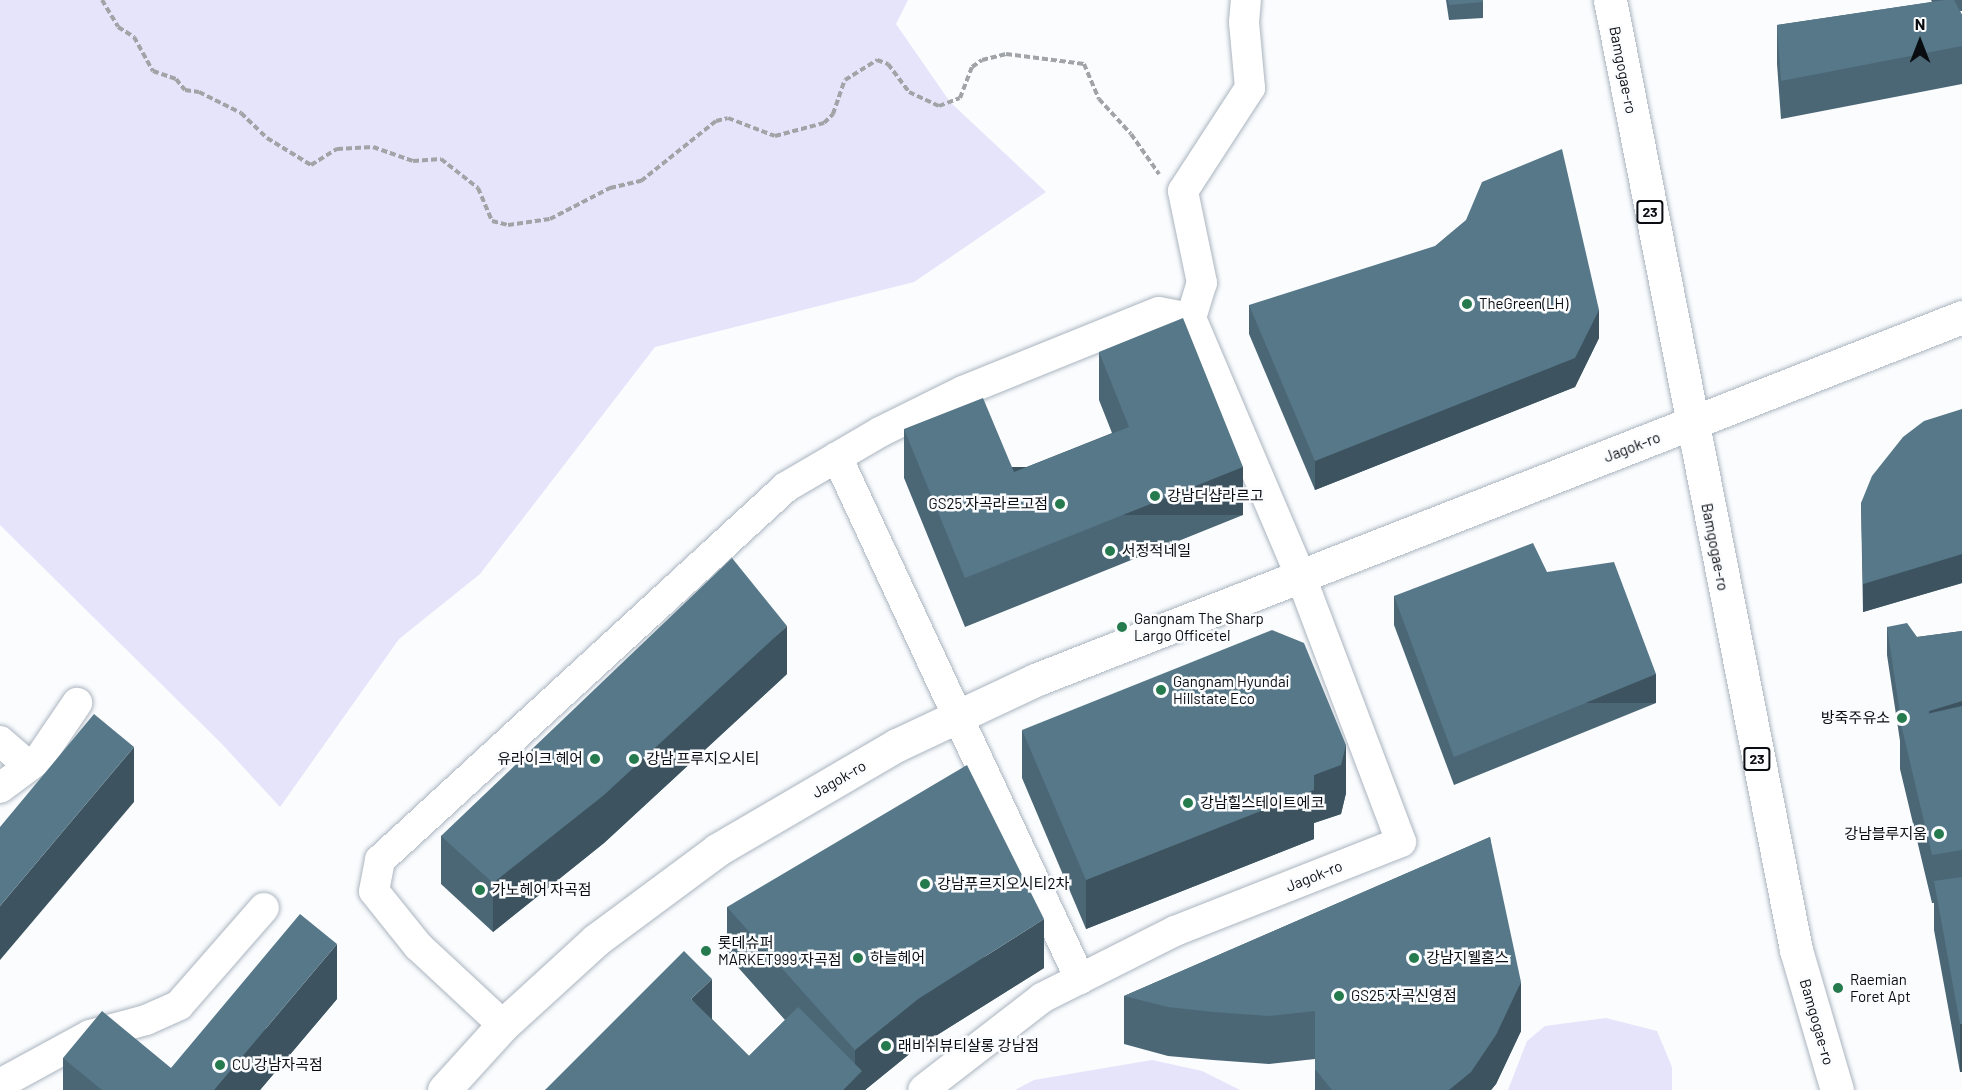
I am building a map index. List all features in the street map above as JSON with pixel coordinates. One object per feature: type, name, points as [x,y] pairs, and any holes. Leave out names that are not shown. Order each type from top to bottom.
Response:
[{"type":"main road","name":"Bamgogae-ro","points":[[1610,0],[1690,424],[1796,950],[1837,1090]]},
{"type":"main road","name":"Jagok-ro","points":[[444,1090],[503,1025],[596,940],[717,850],[897,745],[1035,680],[1962,318]]},
{"type":"street","points":[[1246,0],[1244,22],[1250,88],[1182,191],[1202,283],[1191,318],[1301,577]]},
{"type":"street","points":[[503,1025],[418,946],[374,891],[380,860],[786,487],[837,457],[963,391],[1159,312],[1191,318]]},
{"type":"street","points":[[837,457],[956,717],[1080,979]]},
{"type":"street","name":"Jagok-ro","points":[[923,1090],[1042,998],[1175,931],[1401,842],[1301,577]]},
{"type":"street","points":[[0,788],[39,759],[77,703]]},
{"type":"street","points":[[0,741],[29,766]]},
{"type":"street","points":[[0,1084],[90,1035],[146,1020],[179,1005],[264,908]]},
{"type":"path","points":[[102,0],[118,27],[134,37],[153,71],[177,79],[185,90],[199,92],[240,113],[267,138],[311,165],[337,149],[373,147],[413,161],[441,159],[478,188],[492,221],[507,225],[550,219],[610,188],[641,181],[716,121],[728,118],[775,136],[824,123],[833,114],[845,80],[878,60],[888,64],[909,92],[939,106],[960,98],[972,67],[982,60],[1006,54],[1072,60],[1084,64],[1099,99],[1131,134],[1164,181],[1182,191]]},
{"type":"shaded area","points":[[0,0],[908,0],[896,24],[950,102],[1046,192],[914,282],[655,347],[480,574],[399,639],[280,807],[221,743],[0,525]]},
{"type":"shaded area","points":[[1606,1018],[1657,1031],[1672,1067],[1672,1090],[1508,1090],[1527,1041],[1545,1026]]},
{"type":"shaded area","points":[[1152,1060],[1202,1071],[1240,1090],[1015,1090],[1034,1080]]},
{"type":"building","points":[[1448,0],[1483,0],[1483,2],[1449,5]]},
{"type":"building","points":[[1954,0],[1962,15],[1962,46],[1781,81],[1777,25]]},
{"type":"building","name":"TheGreen(LH)","points":[[1562,149],[1599,310],[1575,358],[1315,461],[1249,305],[1435,246],[1466,220],[1482,182]]},
{"type":"building","points":[[1183,318],[1243,467],[965,578],[904,429],[983,398],[1014,472],[1129,427],[1099,352]]},
{"type":"building","points":[[1962,409],[1962,554],[1863,584],[1861,503],[1872,476],[1903,437],[1924,421]]},
{"type":"building","points":[[1533,543],[1547,572],[1614,562],[1656,674],[1454,757],[1394,596]]},
{"type":"building","points":[[732,558],[787,626],[604,795],[493,883],[441,836]]},
{"type":"building","points":[[1907,623],[1917,637],[1962,631],[1962,701],[1929,711],[1929,714],[1901,720],[1887,627]]},
{"type":"building","name":"강남힐스테이트에코","points":[[1272,630],[1304,643],[1346,745],[1341,765],[1314,775],[1314,790],[1086,880],[1022,730]]},
{"type":"building","points":[[1962,706],[1962,850],[1932,855],[1900,720]]},
{"type":"building","points":[[94,714],[134,747],[0,906],[0,827]]},
{"type":"building","name":"강남푸르지오시티2차","points":[[967,765],[1044,919],[918,999],[855,1050],[727,907]]},
{"type":"building","name":"강남지웰홈스","points":[[1490,837],[1521,982],[1496,1035],[1471,1072],[1449,1090],[1332,1090],[1315,1069],[1315,1011],[1269,1016],[1213,1012],[1168,1007],[1124,996]]},
{"type":"building","points":[[1962,877],[1962,1024],[1960,1024],[1934,881]]},
{"type":"building","points":[[300,914],[337,944],[214,1090],[102,1090],[63,1058],[102,1011],[171,1068]]},
{"type":"building","points":[[684,951],[712,979],[691,999],[749,1056],[798,1007],[862,1071],[843,1090],[545,1090]]},
{"type":"place","name":"TheGreen(LH)","points":[[1467,304]]},
{"type":"place","name":"강남더샵라르고","points":[[1155,496]]},
{"type":"place","name":"GS25 자곡라르고점","points":[[1060,504]]},
{"type":"place","name":"서정적네일","points":[[1110,551]]},
{"type":"place","name":"Gangnam The Sharp Largo Officetel","points":[[1122,627]]},
{"type":"place","name":"Gangnam Hyundai Hillstate Eco","points":[[1161,690]]},
{"type":"place","name":"방죽주유소","points":[[1902,718]]},
{"type":"place","name":"유라이크 헤어","points":[[595,759]]},
{"type":"place","name":"강남 프루지오시티","points":[[634,759]]},
{"type":"place","name":"강남힐스테이트에코","points":[[1188,803]]},
{"type":"place","name":"강남블루지움","points":[[1939,834]]},
{"type":"place","name":"강남푸르지오시티2차","points":[[925,884]]},
{"type":"place","name":"가노헤어 자곡점","points":[[480,890]]},
{"type":"place","name":"롯데슈퍼 MARKET999 자곡점","points":[[706,951]]},
{"type":"place","name":"하늘헤어","points":[[858,958]]},
{"type":"place","name":"강남지웰홈스","points":[[1414,958]]},
{"type":"place","name":"Raemian Foret Apt","points":[[1838,988]]},
{"type":"place","name":"GS25 자곡신영점","points":[[1339,996]]},
{"type":"place","name":"래비쉬뷰티살롱 강남점","points":[[886,1046]]},
{"type":"place","name":"CU 강남자곡점","points":[[220,1065]]}]
